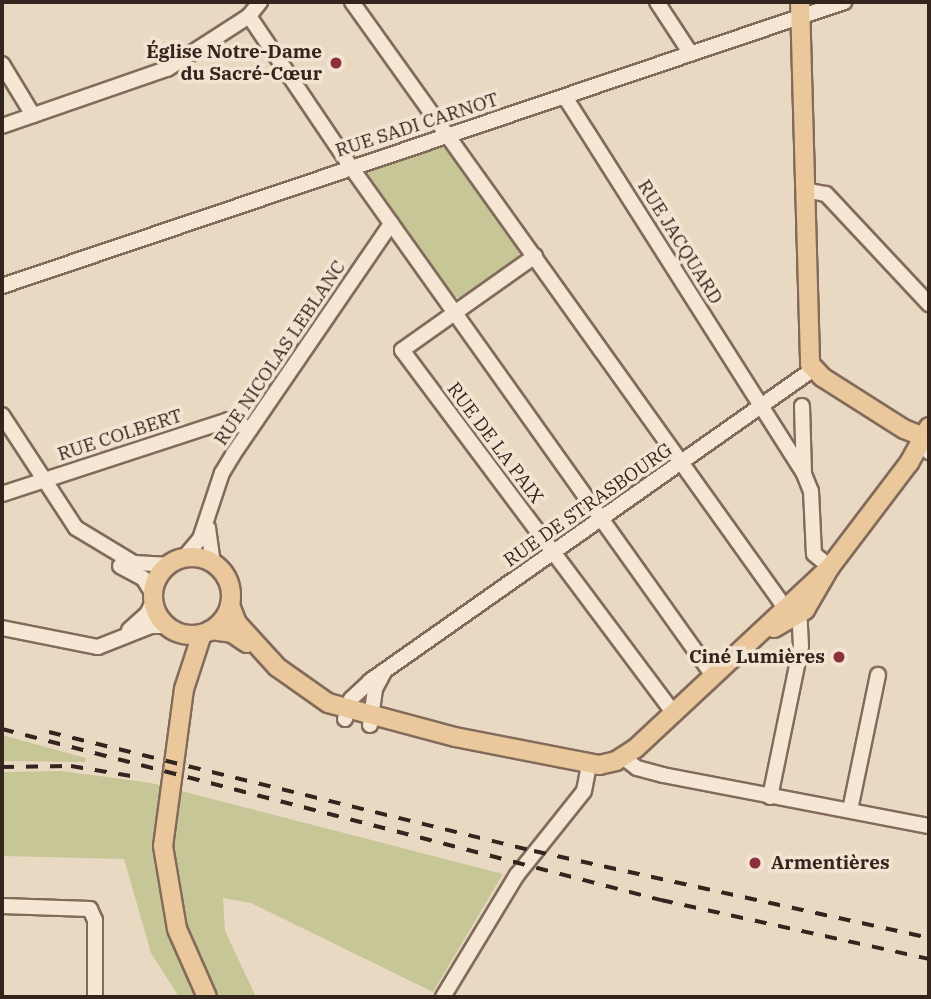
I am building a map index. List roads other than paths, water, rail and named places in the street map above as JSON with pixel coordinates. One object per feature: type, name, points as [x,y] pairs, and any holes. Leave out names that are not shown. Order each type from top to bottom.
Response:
[{"type":"main road","points":[[171,629],[239,636],[303,700],[346,714],[589,765],[624,758],[755,638],[792,612],[928,439],[813,370],[808,354],[800,9]]},
{"type":"main road","points":[[207,994],[177,929],[164,859],[166,799],[184,689],[185,658],[153,598],[159,576],[176,562],[213,564],[228,582],[230,605],[245,633],[289,678],[346,714]]},
{"type":"main road","points":[[184,689],[207,632],[230,605]]},
{"type":"street","points":[[2,126],[161,72],[249,16],[260,2]]},
{"type":"street","points":[[352,2],[681,462],[792,612],[801,646],[770,797]]},
{"type":"street","points":[[657,2],[691,54]]},
{"type":"street","name":"RUE SADI CARNOT","points":[[2,286],[691,54],[800,9],[844,2]]},
{"type":"street","points":[[249,16],[391,224],[714,677]]},
{"type":"street","points":[[2,64],[33,115]]},
{"type":"street","name":"RUE JACQUARD","points":[[565,97],[804,474]]},
{"type":"street","points":[[805,190],[827,194],[929,304]]},
{"type":"street","name":"RUE NICOLAS LEBLANC","points":[[176,562],[198,543],[222,473],[391,224]]},
{"type":"street","points":[[456,312],[535,256]]},
{"type":"street","name":"RUE DE LA PAIX","points":[[456,312],[402,350],[674,713]]},
{"type":"street","name":"RUE DE STRASBOURG","points":[[346,714],[355,694],[385,671],[813,370]]},
{"type":"street","points":[[802,405],[804,474],[811,491],[814,554],[830,567]]},
{"type":"street","points":[[2,415],[37,482],[69,521],[97,545],[134,563],[176,562]]},
{"type":"street","name":"RUE COLBERT","points":[[2,494],[228,421],[250,429]]},
{"type":"street","points":[[2,428],[66,530],[98,555],[139,575],[153,598],[144,618],[109,645]]},
{"type":"street","name":"RUE NICOLAS LEBLANC","points":[[209,509],[213,564]]},
{"type":"street","points":[[2,628],[83,645],[109,645],[145,628],[171,629]]},
{"type":"street","points":[[371,720],[375,689],[385,671]]},
{"type":"street","points":[[849,810],[878,675]]},
{"type":"street","points":[[624,758],[641,770],[929,826]]},
{"type":"street","points":[[443,997],[472,946],[546,834],[582,794],[589,765]]},
{"type":"street","points":[[2,906],[90,909],[95,920],[95,997]]},
{"type":"railway","points":[[2,729],[661,900],[929,959]]},
{"type":"railway","points":[[49,732],[534,851],[929,938]]},
{"type":"railway","points":[[2,767],[71,766],[137,777]]},
{"type":"place","name":"Église Notre-Dame du Sacré-Cœur","points":[[336,63]]},
{"type":"place","name":"Ciné Lumières","points":[[839,657]]},
{"type":"place","name":"Armentières","points":[[755,863]]}]
